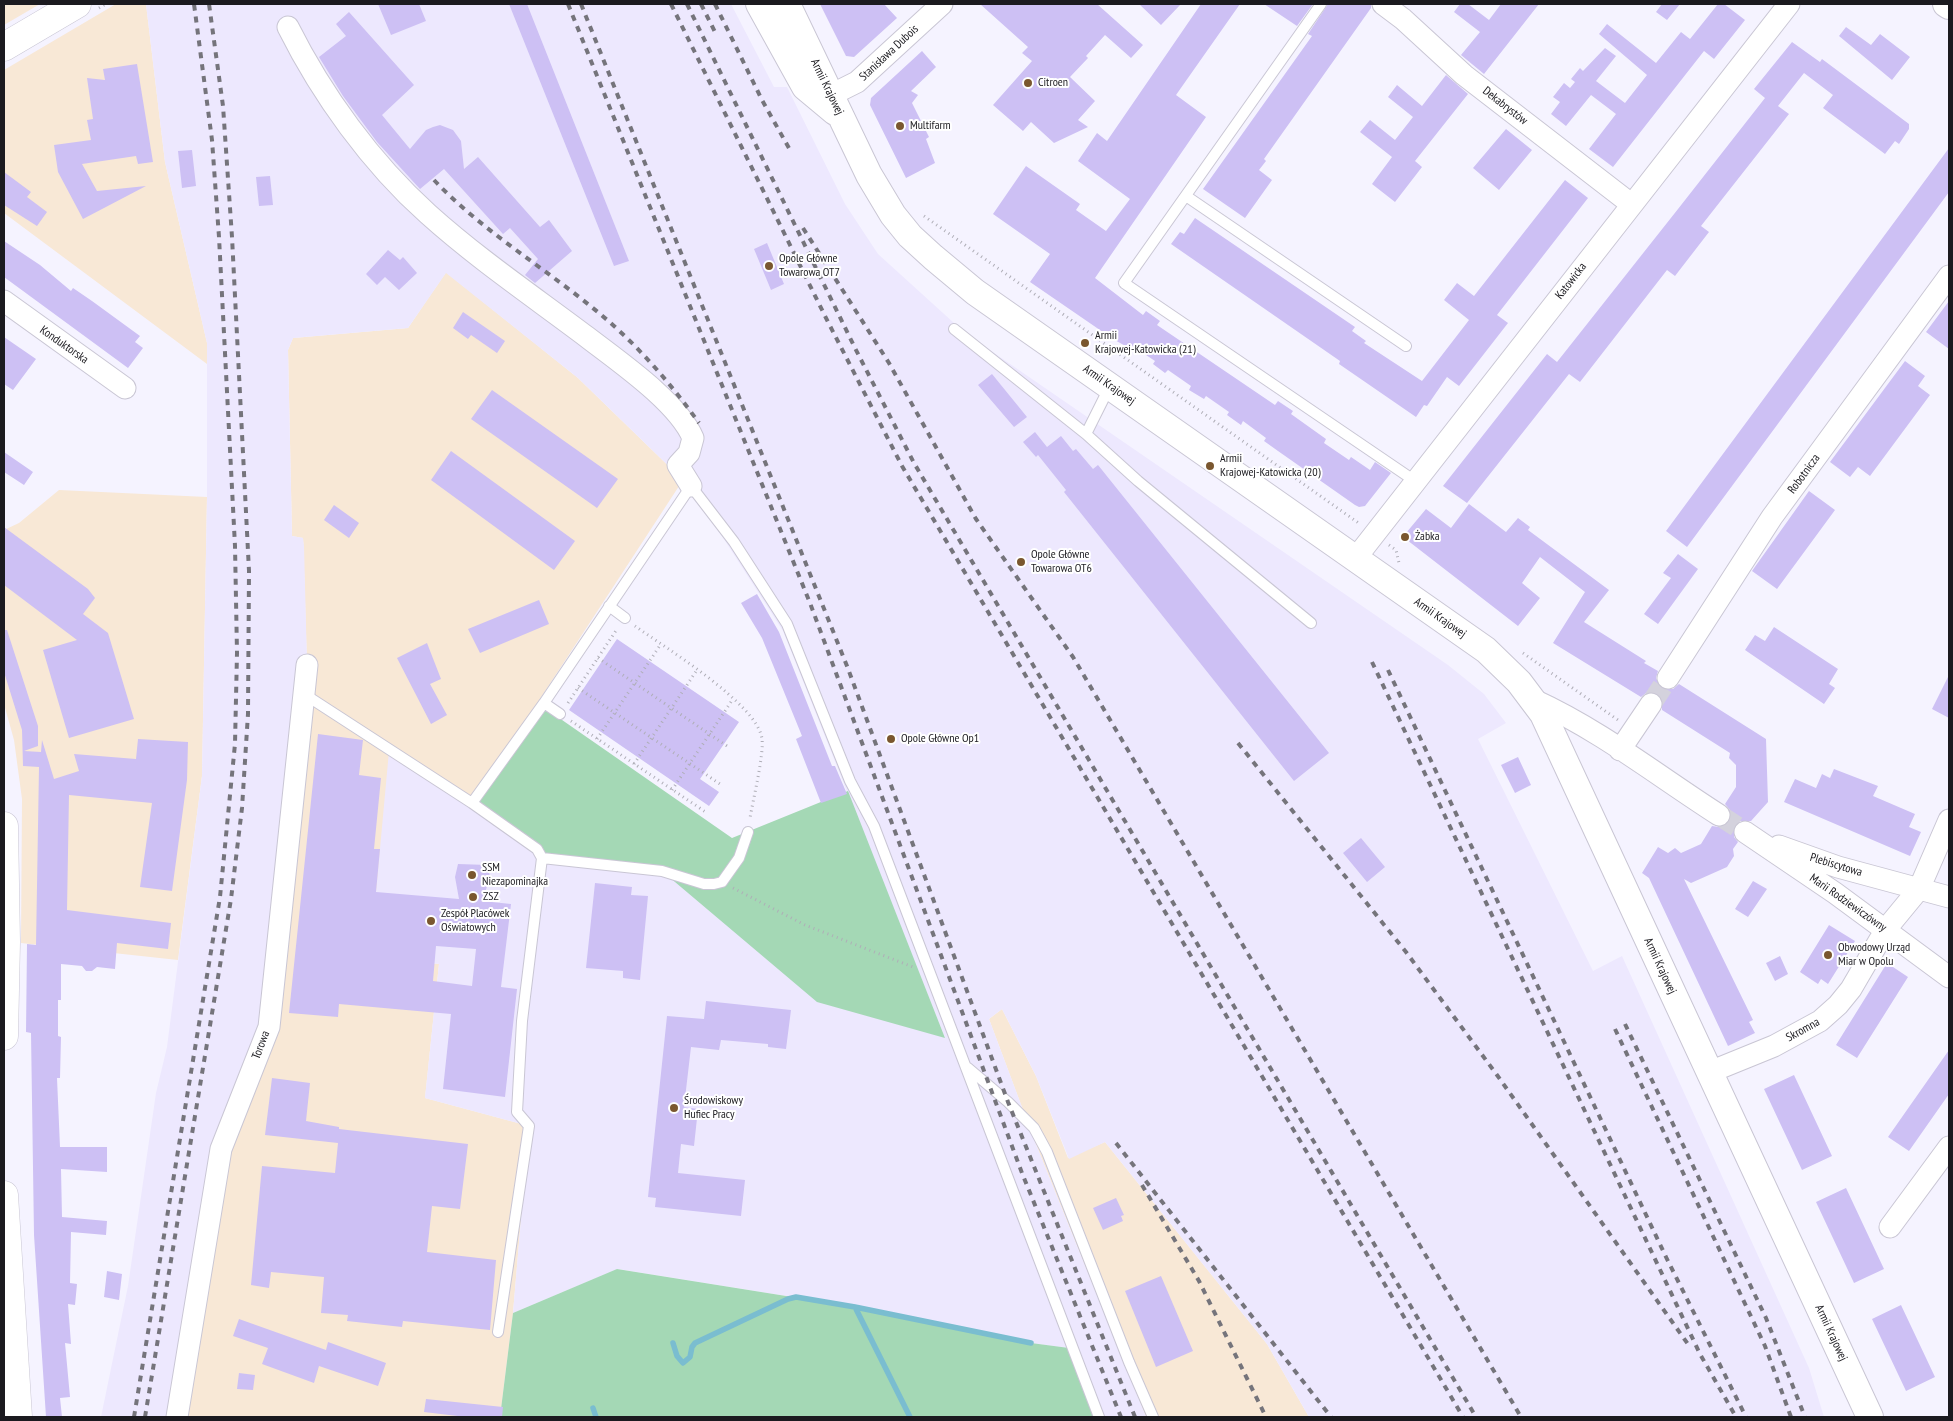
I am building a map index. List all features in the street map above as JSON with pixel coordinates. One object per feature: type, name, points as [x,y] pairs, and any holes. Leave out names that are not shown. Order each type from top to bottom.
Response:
[{"type":"main road","points":[[4,47],[77,4]]},
{"type":"main road","points":[[4,826],[6,942],[4,1036]]},
{"type":"main road","points":[[4,1195],[18,1417]]},
{"type":"street","points":[[759,4],[805,87],[836,106]]},
{"type":"street","name":"Armii Krajowej","points":[[787,4],[869,175],[893,215],[910,236],[975,292],[1486,650],[1534,700],[1586,804],[1870,1417]]},
{"type":"street","name":"Stanisława Dubois","points":[[836,106],[857,82],[942,4]]},
{"type":"street","name":"Dekabrystów","points":[[1383,4],[1404,19],[1464,74],[1630,204]]},
{"type":"street","name":"Katowicka","points":[[1356,559],[1630,204],[1789,4]]},
{"type":"street","points":[[288,27],[327,97],[395,182],[428,215],[472,251],[635,375],[681,419],[693,438],[689,453],[678,465],[691,486]]},
{"type":"street","name":"Robotnicza","points":[[1668,678],[1772,518],[1949,276]]},
{"type":"street","name":"Konduktorska","points":[[4,301],[125,388]]},
{"type":"street","name":"Torowa","points":[[177,1417],[221,1149],[269,1027],[307,665]]},
{"type":"street","points":[[1534,700],[1553,709],[1620,750],[1719,814]]},
{"type":"street","points":[[1620,750],[1651,704]]},
{"type":"street","points":[[1886,929],[1919,889],[1949,820]]},
{"type":"street","name":"Plebiscytowa","points":[[1749,835],[1838,867],[1949,897]]},
{"type":"street","name":"Marii Rodziewiczówny","points":[[1749,835],[1886,929],[1949,977]]},
{"type":"street","name":"Skromna","points":[[1710,1072],[1774,1046],[1820,1021],[1851,989],[1886,929]]},
{"type":"street","points":[[1890,1227],[1949,1147]]},
{"type":"lane","points":[[1321,4],[1124,283],[1416,481]]},
{"type":"lane","points":[[1186,196],[1406,346]]},
{"type":"lane","points":[[954,330],[1086,434],[1138,481],[1311,624]]},
{"type":"lane","points":[[1086,434],[1111,386]]},
{"type":"lane","points":[[472,803],[544,703],[691,486],[734,542],[787,624],[850,780],[874,826],[1099,1417]]},
{"type":"lane","points":[[609,606],[625,618]]},
{"type":"lane","points":[[304,694],[472,803],[537,849],[542,858],[522,1021],[517,1112],[529,1126],[498,1332]]},
{"type":"lane","points":[[544,703],[560,714]]},
{"type":"lane","points":[[542,858],[662,871],[704,884],[722,882],[739,858],[748,832]]},
{"type":"lane","points":[[967,1068],[1008,1102],[1034,1128],[1047,1152],[1128,1362],[1152,1417]]},
{"type":"path","points":[[919,212],[1364,528]]},
{"type":"path","points":[[1388,544],[1396,550],[1402,568]]},
{"type":"path","points":[[707,813],[560,714],[625,618],[725,689],[759,727],[762,740],[748,832]]},
{"type":"path","points":[[597,739],[661,644]]},
{"type":"path","points":[[598,658],[727,746]]},
{"type":"path","points":[[634,764],[698,670]]},
{"type":"path","points":[[578,688],[722,786]]},
{"type":"path","points":[[672,790],[733,699]]},
{"type":"path","points":[[722,882],[805,925],[880,956],[931,973]]},
{"type":"shaded area","points":[[4,4],[40,4],[4,25]]},
{"type":"shaded area","points":[[116,4],[146,4],[165,162],[207,343],[207,364],[4,213],[4,70]]},
{"type":"shaded area","points":[[146,4],[731,4],[774,87],[787,87],[845,204],[878,254],[965,333],[1448,665],[1484,694],[1506,723],[1478,739],[1593,971],[1622,956],[1809,1368],[1824,1417],[1309,1417],[1267,1344],[1105,1142],[1069,1159],[1036,1076],[1002,1009],[989,1019],[1035,1142],[1146,1417],[1093,1417],[1068,1348],[1031,1343],[855,1307],[618,1269],[513,1313],[529,1126],[425,1098],[439,964],[344,953],[376,892],[389,751],[472,803],[662,871],[945,1038],[783,631],[711,519],[683,480],[578,378],[446,273],[408,328],[293,338],[288,350],[292,536],[303,538],[304,546],[307,665],[269,1027],[221,1149],[177,1417],[101,1417],[128,1286],[156,1093],[167,1047],[202,776],[207,497],[207,343],[165,162]]},
{"type":"shaded area","points":[[446,272],[578,378],[683,480],[472,803],[376,892],[344,953],[439,964],[425,1098],[529,1126],[513,1313],[500,1417],[177,1417],[307,665],[303,538],[292,536],[288,350],[293,338],[408,328]]},
{"type":"shaded area","points":[[59,490],[207,497],[202,776],[178,960],[21,943],[22,799],[14,740],[4,704],[4,530],[19,523]]},
{"type":"shaded area","points":[[1002,1009],[1036,1076],[1068,1158],[1105,1142],[1267,1344],[1309,1417],[1146,1417],[1035,1142],[989,1019]]},
{"type":"green space","points":[[545,711],[552,713],[732,838],[848,791],[945,1038],[817,1002],[662,871],[542,858],[472,803]]},
{"type":"green space","points":[[617,1269],[855,1307],[1031,1343],[1069,1348],[1093,1417],[500,1417],[513,1313]]},
{"type":"building","points":[[378,4],[419,4],[426,21],[391,35]]},
{"type":"building","points":[[509,4],[527,4],[629,261],[614,266]]},
{"type":"building","points":[[820,4],[884,4],[897,18],[854,57],[846,56]]},
{"type":"building","points":[[980,4],[1097,4],[1143,45],[1131,58],[1105,35],[1086,56],[1088,58],[1070,77],[1095,101],[1078,120],[1088,127],[1054,143],[1031,122],[1023,131],[993,105],[1032,61],[1022,53],[1028,47]]},
{"type":"building","points":[[1139,4],[1181,4],[1161,25]]},
{"type":"building","points":[[1201,4],[1240,4],[1176,95],[1206,117],[1095,278],[1143,315],[1146,311],[1160,321],[1157,325],[1275,405],[1278,401],[1293,411],[1291,414],[1326,439],[1324,443],[1349,460],[1351,457],[1370,470],[1375,462],[1391,473],[1365,506],[1359,507],[1355,505],[1264,441],[1266,438],[1243,421],[1241,425],[1227,415],[1229,412],[1206,396],[1204,399],[1189,390],[1191,386],[1168,370],[1165,373],[1153,364],[1155,361],[1131,345],[1129,348],[1113,339],[1030,282],[1050,254],[993,214],[1026,166],[1080,204],[1076,210],[1106,231],[1130,199],[1078,161],[1097,133],[1107,141]]},
{"type":"building","points":[[1264,4],[1313,4],[1297,26]]},
{"type":"building","points":[[1328,4],[1371,4],[1371,8],[1264,159],[1266,161],[1259,170],[1272,180],[1245,218],[1203,189],[1312,36],[1308,34]]},
{"type":"building","points":[[1460,4],[1468,4],[1489,20],[1501,4],[1539,4],[1484,74],[1461,55],[1480,32],[1454,12]]},
{"type":"building","points":[[1662,4],[1680,4],[1667,20],[1656,12]]},
{"type":"building","points":[[1718,4],[1724,4],[1745,20],[1714,59],[1704,51],[1613,167],[1589,149],[1616,114],[1591,95],[1566,126],[1551,114],[1560,102],[1553,97],[1564,83],[1570,88],[1575,82],[1571,79],[1580,68],[1583,71],[1605,48],[1616,56],[1596,81],[1625,103],[1647,75],[1599,34],[1607,24],[1656,63],[1681,32],[1690,39]]},
{"type":"building","points":[[349,12],[414,85],[382,115],[410,149],[426,130],[440,125],[453,130],[461,141],[464,169],[478,157],[540,227],[549,220],[572,251],[535,283],[525,275],[538,259],[510,228],[503,234],[444,169],[420,189],[377,142],[343,96],[319,57],[346,36],[336,24]]},
{"type":"building","points":[[1846,27],[1871,45],[1880,34],[1910,57],[1892,80],[1839,36]]},
{"type":"building","points":[[1792,42],[1820,62],[1822,59],[1909,124],[1909,129],[1899,144],[1895,141],[1885,154],[1823,108],[1833,95],[1804,73],[1778,106],[1789,114],[1701,226],[1709,232],[1675,276],[1667,270],[1580,382],[1569,374],[1467,503],[1443,486],[1547,354],[1557,362],[1678,209],[1765,98],[1754,89]]},
{"type":"building","points":[[922,51],[936,67],[911,91],[918,95],[912,103],[929,137],[926,139],[935,163],[906,178],[870,105],[871,98]]},
{"type":"building","points":[[137,64],[153,162],[138,164],[136,156],[82,164],[97,191],[146,186],[83,219],[58,172],[54,145],[91,140],[87,120],[93,119],[87,78],[105,80],[103,69]]},
{"type":"building","points":[[1446,75],[1468,94],[1415,161],[1422,167],[1395,202],[1372,184],[1392,157],[1360,132],[1370,120],[1395,140],[1413,117],[1388,97],[1397,85],[1422,106]]},
{"type":"building","points":[[1506,129],[1532,150],[1499,190],[1473,168]]},
{"type":"building","points":[[1949,148],[1949,192],[1687,547],[1666,531]]},
{"type":"building","points":[[192,150],[196,186],[182,188],[178,151]]},
{"type":"building","points":[[4,172],[31,192],[27,197],[47,212],[37,226],[4,205]]},
{"type":"building","points":[[270,176],[273,205],[259,206],[256,177]]},
{"type":"building","points":[[1565,180],[1588,198],[1497,315],[1508,323],[1459,386],[1447,377],[1427,406],[1424,405],[1416,417],[1339,364],[1340,361],[1171,244],[1180,232],[1184,234],[1195,218],[1355,327],[1352,331],[1366,341],[1364,343],[1422,381],[1469,320],[1444,300],[1457,283],[1474,296]]},
{"type":"building","points":[[4,241],[40,265],[71,291],[73,288],[140,336],[135,342],[143,348],[128,368],[4,277]]},
{"type":"building","name":"Opole Główne Towarowa OT7","points":[[767,243],[784,284],[771,290],[754,249]]},
{"type":"building","points":[[388,250],[400,260],[403,257],[417,273],[399,290],[385,277],[377,285],[366,274]]},
{"type":"building","points":[[1949,301],[1949,349],[1926,332]]},
{"type":"building","points":[[463,312],[505,341],[497,353],[471,335],[468,339],[453,328]]},
{"type":"building","points":[[4,337],[36,359],[13,390],[4,384]]},
{"type":"building","points":[[1905,361],[1925,376],[1918,386],[1930,395],[1870,476],[1858,467],[1850,477],[1830,462]]},
{"type":"building","points":[[992,374],[1027,417],[1014,427],[978,385]]},
{"type":"building","points":[[492,390],[618,479],[597,508],[471,419]]},
{"type":"building","points":[[1035,432],[1047,447],[1061,436],[1073,451],[1076,449],[1093,469],[1098,465],[1329,753],[1294,781],[1064,492],[1066,490],[1038,455],[1036,457],[1023,442]]},
{"type":"building","points":[[451,451],[575,541],[554,570],[431,480]]},
{"type":"building","points":[[4,452],[33,472],[24,485],[4,472]]},
{"type":"building","points":[[1809,491],[1835,510],[1777,589],[1752,571]]},
{"type":"building","points":[[1469,504],[1506,532],[1518,518],[1530,527],[1528,530],[1609,590],[1584,622],[1646,661],[1644,663],[1658,671],[1656,678],[1661,688],[1673,689],[1679,684],[1766,739],[1768,802],[1751,821],[1740,821],[1734,825],[1734,837],[1738,842],[1733,849],[1734,856],[1727,867],[1691,883],[1684,879],[1753,1020],[1749,1022],[1755,1033],[1728,1046],[1649,878],[1642,873],[1658,847],[1668,853],[1675,848],[1681,853],[1701,844],[1712,826],[1719,827],[1729,822],[1730,810],[1725,804],[1736,787],[1736,765],[1729,758],[1730,753],[1662,710],[1662,699],[1658,693],[1646,693],[1641,697],[1553,643],[1585,592],[1540,557],[1522,583],[1540,598],[1518,626],[1407,540],[1406,533],[1426,509],[1451,528]]},
{"type":"building","points":[[334,505],[359,523],[349,538],[324,520]]},
{"type":"building","points":[[4,527],[88,589],[95,598],[83,614],[108,633],[134,719],[69,738],[43,650],[77,640],[4,585]]},
{"type":"building","points":[[1678,554],[1698,569],[1658,624],[1644,614],[1671,578],[1663,573]]},
{"type":"building","points":[[757,594],[779,632],[832,766],[835,766],[847,794],[821,803],[796,739],[802,736],[762,638],[741,603]]},
{"type":"building","points":[[539,600],[549,624],[480,653],[468,629]]},
{"type":"building","points":[[1774,627],[1838,669],[1829,684],[1835,688],[1824,704],[1745,650],[1755,635],[1765,641]]},
{"type":"building","points":[[4,630],[7,630],[38,726],[38,746],[24,751],[41,752],[42,740],[54,779],[79,771],[74,754],[136,759],[138,739],[188,742],[187,780],[172,891],[140,887],[152,803],[69,795],[67,910],[171,923],[168,949],[117,943],[115,969],[97,967],[92,971],[86,971],[82,966],[61,964],[61,1000],[58,1000],[58,1036],[61,1037],[60,1078],[57,1078],[60,1147],[107,1147],[107,1172],[61,1169],[62,1217],[107,1221],[106,1235],[71,1232],[70,1283],[77,1284],[75,1305],[68,1304],[71,1344],[65,1343],[70,1397],[60,1398],[62,1417],[46,1417],[34,1235],[31,1033],[26,1032],[27,944],[36,945],[39,767],[23,766],[22,730],[4,672]]},
{"type":"building","points":[[617,639],[739,722],[700,779],[719,792],[709,806],[569,710]]},
{"type":"building","points":[[427,643],[441,679],[430,684],[447,715],[431,724],[397,658]]},
{"type":"building","points":[[1949,675],[1949,718],[1932,709]]},
{"type":"building","points":[[318,734],[363,740],[359,775],[381,778],[374,849],[380,849],[376,892],[459,899],[455,877],[458,864],[488,865],[490,878],[482,901],[511,904],[501,987],[517,989],[505,1097],[443,1089],[451,1014],[339,1004],[338,1017],[289,1013]],"holes":[[[436,946],[476,949],[472,986],[433,981]]]},
{"type":"building","points":[[1518,757],[1531,785],[1515,793],[1501,765]]},
{"type":"building","points":[[1834,769],[1878,786],[1873,796],[1915,814],[1909,827],[1921,832],[1910,856],[1784,802],[1795,779],[1816,788],[1822,774],[1830,778]]},
{"type":"building","points":[[1361,838],[1385,867],[1367,882],[1343,853]]},
{"type":"building","points":[[1753,881],[1767,889],[1748,917],[1735,909]]},
{"type":"building","points":[[595,883],[632,887],[631,895],[648,896],[640,980],[623,978],[623,971],[586,968]]},
{"type":"building","name":"Obwodowy Urząd Miar w Opolu","points":[[1829,925],[1855,941],[1828,984],[1821,979],[1818,984],[1800,972]]},
{"type":"building","points":[[1780,956],[1788,974],[1775,981],[1766,963]]},
{"type":"building","points":[[1887,963],[1908,977],[1857,1058],[1836,1045]]},
{"type":"building","points":[[706,1001],[791,1010],[786,1049],[768,1047],[768,1044],[721,1040],[719,1050],[691,1047],[684,1107],[698,1109],[694,1146],[681,1144],[678,1173],[745,1180],[741,1216],[655,1207],[656,1198],[648,1197],[667,1016],[704,1019]]},
{"type":"building","points":[[1949,1050],[1949,1094],[1909,1151],[1888,1137]]},
{"type":"building","points":[[1794,1075],[1832,1156],[1802,1170],[1764,1089]]},
{"type":"building","points":[[272,1078],[310,1083],[306,1121],[339,1127],[339,1129],[468,1144],[460,1209],[432,1206],[427,1252],[496,1260],[490,1330],[403,1321],[402,1327],[347,1321],[348,1315],[321,1313],[324,1277],[271,1272],[269,1288],[251,1285],[262,1166],[335,1173],[338,1143],[265,1135]]},
{"type":"building","points":[[1846,1188],[1884,1269],[1854,1283],[1816,1202]]},
{"type":"building","points":[[1116,1198],[1124,1215],[1121,1216],[1123,1221],[1103,1230],[1093,1208]]},
{"type":"building","points":[[107,1271],[122,1274],[119,1300],[104,1297]]},
{"type":"building","points":[[1161,1276],[1193,1351],[1156,1367],[1125,1291]]},
{"type":"building","points":[[1901,1305],[1935,1377],[1906,1391],[1872,1319]]},
{"type":"building","points":[[239,1319],[326,1350],[328,1342],[386,1363],[378,1386],[319,1366],[314,1383],[262,1364],[268,1348],[233,1336]]},
{"type":"building","points":[[239,1373],[255,1375],[253,1390],[237,1389]]},
{"type":"building","points":[[426,1399],[503,1407],[502,1417],[466,1417],[424,1412]]},
{"type":"waterway","points":[[673,1343],[677,1356],[683,1363],[690,1357],[695,1343],[796,1297],[855,1307],[1031,1343]]},
{"type":"waterway","points":[[855,1307],[910,1417]]},
{"type":"waterway","points":[[593,1408],[596,1417]]},
{"type":"tunnel","points":[[1651,704],[1668,678]]},
{"type":"tunnel","points":[[1719,815],[1745,832]]},
{"type":"railway","points":[[134,1417],[220,897],[235,744],[237,653],[235,546],[219,237],[212,140],[194,4]]},
{"type":"railway","points":[[145,1417],[231,899],[242,808],[248,714],[249,571],[232,237],[223,106],[209,4]]},
{"type":"railway","points":[[568,4],[810,603],[1022,1173],[1121,1417]]},
{"type":"railway","points":[[581,4],[847,666],[1008,1102],[1135,1417]]},
{"type":"railway","points":[[671,4],[828,322],[902,466],[1463,1417]]},
{"type":"railway","points":[[687,4],[855,348],[914,463],[1476,1417]]},
{"type":"railway","points":[[701,4],[716,34]]},
{"type":"railway","points":[[715,4],[762,100],[790,150]]},
{"type":"railway","points":[[434,180],[476,219],[569,289],[614,326],[659,372],[699,423]]},
{"type":"railway","points":[[803,228],[889,363],[976,519],[1073,657],[1521,1417]]},
{"type":"railway","points":[[1372,662],[1700,1354],[1736,1417]]},
{"type":"railway","points":[[1388,670],[1666,1257],[1746,1417]]},
{"type":"railway","points":[[1238,743],[1406,952],[1497,1075],[1690,1347]]},
{"type":"railway","points":[[1625,1024],[1766,1318],[1805,1417]]},
{"type":"railway","points":[[1615,1029],[1765,1346],[1791,1417]]},
{"type":"railway","points":[[1116,1143],[1331,1417]]},
{"type":"railway","points":[[1142,1185],[1199,1281],[1266,1417]]},
{"type":"place","name":"Citroen","points":[[1028,83]]},
{"type":"place","name":"Multifarm","points":[[900,126]]},
{"type":"place","name":"Opole Główne Towarowa OT7","points":[[769,266]]},
{"type":"place","name":"Armii Krajowej-Katowicka (21)","points":[[1085,343]]},
{"type":"place","name":"Armii Krajowej-Katowicka (20)","points":[[1210,466]]},
{"type":"place","name":"Żabka","points":[[1405,537]]},
{"type":"place","name":"Opole Główne Towarowa OT6","points":[[1021,562]]},
{"type":"place","name":"Opole Główne Op1","points":[[891,739]]},
{"type":"place","name":"SSM Niezapominajka","points":[[472,875]]},
{"type":"place","name":"ZSZ","points":[[473,897]]},
{"type":"place","name":"Zespół Placówek Oświatowych","points":[[431,921]]},
{"type":"place","name":"Obwodowy Urząd Miar w Opolu","points":[[1828,955]]},
{"type":"place","name":"Środowiskowy Hufiec Pracy","points":[[674,1108]]}]
